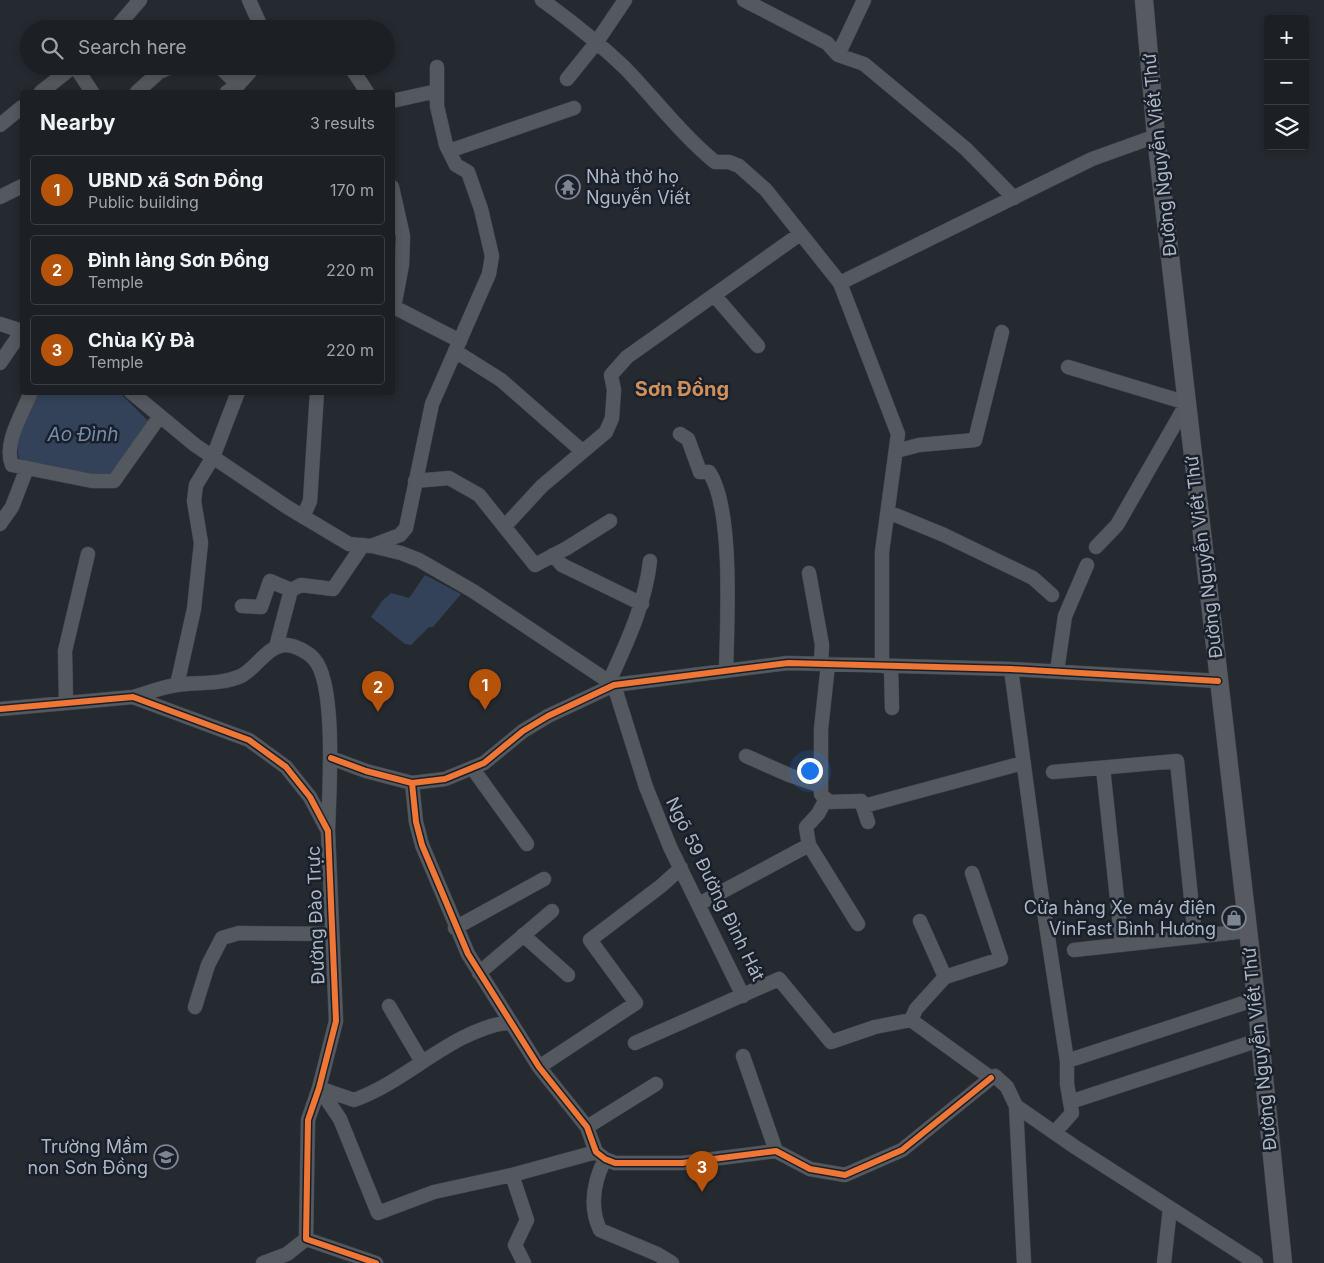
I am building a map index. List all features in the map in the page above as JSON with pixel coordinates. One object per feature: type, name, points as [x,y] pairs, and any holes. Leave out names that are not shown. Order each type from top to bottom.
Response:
[{"type":"main road","name":"Đường Nguyễn Viết Thứ","points":[[1144,0],[1156,136],[1246,931],[1256,999],[1258,1040],[1283,1263]]},
{"type":"street","points":[[123,20],[140,0]]},
{"type":"street","points":[[249,0],[258,20]]},
{"type":"street","points":[[542,0],[624,68],[698,148],[715,162],[729,162],[739,166],[766,190],[840,283],[898,434],[882,552],[887,666],[892,708]]},
{"type":"street","points":[[567,79],[596,43],[625,0]]},
{"type":"street","points":[[744,0],[827,42],[838,55],[864,64],[966,149],[1014,198]]},
{"type":"street","points":[[838,55],[860,2]]},
{"type":"street","points":[[242,606],[261,607],[270,581],[291,590],[301,586],[333,589],[367,546],[400,535],[406,528],[432,404],[489,274],[492,256],[481,209],[468,172],[456,165],[449,151],[437,106],[437,67]]},
{"type":"street","points":[[44,90],[63,75]]},
{"type":"street","points":[[81,75],[91,90]]},
{"type":"street","points":[[138,90],[148,75]]},
{"type":"street","points":[[224,75],[232,88],[246,75]]},
{"type":"street","points":[[356,75],[365,90]]},
{"type":"street","points":[[395,100],[437,91]]},
{"type":"street","points":[[449,151],[574,108]]},
{"type":"street","points":[[0,125],[20,109]]},
{"type":"street","points":[[840,283],[1092,159],[1156,136]]},
{"type":"street","points":[[0,196],[20,187]]},
{"type":"street","points":[[395,200],[403,236],[402,265],[395,302]]},
{"type":"street","points":[[505,526],[542,486],[606,432],[612,418],[614,390],[611,375],[615,368],[627,357],[800,234]]},
{"type":"street","points":[[714,295],[758,346]]},
{"type":"street","points":[[395,308],[457,346],[501,380],[582,451]]},
{"type":"street","points":[[0,324],[20,330]]},
{"type":"street","points":[[896,451],[918,445],[975,440],[1002,332]]},
{"type":"street","points":[[0,363],[20,334]]},
{"type":"street","points":[[1068,367],[1187,403],[1117,525],[1096,547]]},
{"type":"street","points":[[30,395],[11,442],[8,456],[12,465],[92,481],[114,481],[160,416]]},
{"type":"street","points":[[135,395],[213,457],[303,517],[349,544],[401,553],[419,560],[473,591],[612,684]]},
{"type":"street","points":[[177,685],[194,609],[202,543],[194,500],[196,485],[213,457],[237,395]]},
{"type":"street","points":[[303,517],[310,501],[317,395]]},
{"type":"street","points":[[680,434],[688,439],[700,472],[709,472],[713,478],[722,510],[726,550],[726,671]]},
{"type":"street","points":[[0,524],[12,507],[27,468]]},
{"type":"street","points":[[415,481],[449,478],[479,495],[535,565],[610,521]]},
{"type":"street","points":[[888,512],[944,535],[1033,578],[1052,595]]},
{"type":"street","points":[[66,702],[65,651],[88,554]]},
{"type":"street","points":[[553,555],[562,565],[642,604]]},
{"type":"street","points":[[612,684],[642,604],[650,560]]},
{"type":"street","points":[[1057,672],[1065,616],[1087,566]]},
{"type":"street","points":[[809,573],[825,664],[822,729],[823,793],[818,814],[806,827],[809,845],[858,924]]},
{"type":"street","points":[[276,647],[291,590]]},
{"type":"street","points":[[133,697],[177,685],[216,683],[242,675],[276,647],[288,645],[303,650],[315,660],[324,684],[331,758],[328,831]]},
{"type":"street","points":[[331,758],[366,771],[412,783],[445,779],[473,769],[524,731],[548,716],[612,684],[788,663],[1011,669],[1218,681]]},
{"type":"street","points":[[1011,669],[1067,1061],[1067,1084],[1072,1113],[1055,1132]]},
{"type":"street","name":"Ngõ 59 Đường Đình Hát","points":[[612,684],[646,787],[681,868],[743,996],[779,979],[831,1042],[875,1027],[911,1020]]},
{"type":"street","name":"Đường Đào Trực","points":[[0,709],[133,697],[249,740],[286,767],[310,797],[328,831],[336,1021],[319,1088],[308,1120],[306,1240]]},
{"type":"street","points":[[746,756],[823,793],[828,802],[861,801],[868,822]]},
{"type":"street","points":[[1054,772],[1177,761],[1195,937]]},
{"type":"street","points":[[864,806],[1024,763]]},
{"type":"street","points":[[1103,768],[1122,945]]},
{"type":"street","points":[[473,769],[527,844]]},
{"type":"street","points":[[412,783],[413,804],[422,846],[455,928],[479,973],[509,1022],[539,1067],[587,1127],[600,1155],[594,1196],[596,1221],[600,1230],[657,1254],[672,1263]]},
{"type":"street","points":[[699,904],[809,845]]},
{"type":"street","points":[[539,1067],[636,1003],[590,940],[661,886],[681,868]]},
{"type":"street","points":[[972,873],[1001,959],[945,978],[916,1010],[911,1020],[991,1078]]},
{"type":"street","points":[[455,928],[544,879]]},
{"type":"street","points":[[479,973],[552,911]]},
{"type":"street","points":[[920,921],[945,978]]},
{"type":"street","points":[[1074,950],[1246,931]]},
{"type":"street","points":[[195,1007],[208,966],[222,938],[239,933],[332,934]]},
{"type":"street","points":[[523,935],[568,975]]},
{"type":"street","points":[[635,1043],[743,996]]},
{"type":"street","points":[[1067,1061],[1256,999]]},
{"type":"street","points":[[389,1006],[422,1062]]},
{"type":"street","points":[[319,1088],[354,1100],[388,1086],[422,1062],[464,1037],[509,1022]]},
{"type":"street","points":[[1070,1102],[1258,1040]]},
{"type":"street","points":[[743,1056],[776,1151]]},
{"type":"street","points":[[319,1088],[340,1119],[378,1213],[434,1192],[600,1155],[615,1163],[682,1163],[776,1151],[810,1169],[845,1175],[902,1150],[995,1076],[1007,1087],[1016,1106],[1024,1263]]},
{"type":"street","points":[[587,1127],[656,1084]]},
{"type":"street","points":[[1016,1106],[1256,1263]]},
{"type":"street","points":[[512,1175],[527,1220],[515,1245],[524,1263]]},
{"type":"street","points":[[1164,1263],[1170,1208]]},
{"type":"street","points":[[263,1263],[287,1254],[306,1240],[376,1263]]},
{"type":"water","name":"Ao Đình","points":[[36,395],[122,395],[149,422],[113,475],[79,475],[19,459],[18,442],[26,417]]},
{"type":"water","points":[[425,575],[461,594],[433,627],[429,627],[411,645],[405,644],[371,617],[382,601],[391,593],[409,598]]},
{"type":"cycle path","points":[[331,758],[366,771],[412,783],[445,779],[484,763],[523,731],[548,716],[614,685],[788,663],[1011,669],[1218,681]]},
{"type":"cycle path","points":[[0,709],[133,697],[249,740],[286,767],[310,797],[328,831],[336,1021],[319,1088],[308,1120],[306,1239],[376,1263]]},
{"type":"cycle path","points":[[412,783],[416,822],[422,845],[468,954],[539,1067],[587,1127],[596,1152],[605,1159],[615,1163],[682,1163],[776,1151],[810,1169],[845,1175],[902,1150],[991,1078]]},
{"type":"place","name":"Nhà thờ họ Nguyễn Viết","points":[[568,187]]},
{"type":"place","name":"UBND xã Sơn Đồng","points":[[485,710]]},
{"type":"place","name":"Đình làng Sơn Đồng","points":[[378,712]]},
{"type":"place","name":"Cửa hàng Xe máy điện VinFast Bình Hương","points":[[1234,918]]},
{"type":"place","name":"Trường Mầm non Sơn Đồng","points":[[166,1157]]},
{"type":"place","name":"Chùa Kỳ Đà","points":[[702,1192]]},
{"type":"district","name":"Sơn Đồng","points":[[682,389]]}]
